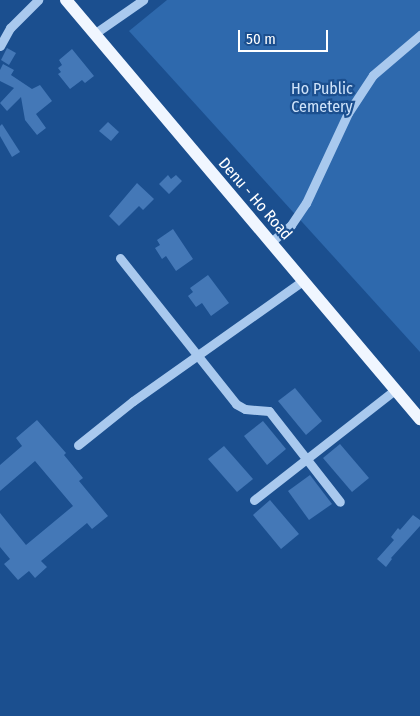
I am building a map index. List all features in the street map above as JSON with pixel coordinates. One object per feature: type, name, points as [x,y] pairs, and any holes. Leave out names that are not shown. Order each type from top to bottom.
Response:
[{"type":"main road","name":"Denu - Ho Road","points":[[66,0],[420,419]]},
{"type":"street","points":[[0,46],[10,28],[38,0]]},
{"type":"street","points":[[94,34],[143,0]]},
{"type":"street","points":[[271,242],[291,225],[306,203],[348,113],[373,75],[420,35]]},
{"type":"street","points":[[120,258],[199,355],[236,404],[245,409],[269,411],[340,502]]},
{"type":"street","points":[[78,445],[133,401],[304,280]]},
{"type":"street","points":[[254,500],[395,390]]},
{"type":"green space","name":"Ho Public Cemetery","points":[[167,0],[420,0],[420,352],[129,31]]},
{"type":"building","points":[[7,48],[16,53],[9,65],[1,60]]},
{"type":"building","points":[[72,49],[94,76],[85,83],[82,80],[70,89],[58,74],[61,72],[58,68],[62,65],[59,60]]},
{"type":"building","points":[[3,64],[14,70],[11,75],[32,89],[40,85],[52,101],[36,114],[46,128],[37,135],[25,120],[21,97],[7,111],[0,103],[14,88],[0,81],[0,70]]},
{"type":"building","points":[[108,122],[119,132],[111,141],[99,131]]},
{"type":"building","points":[[2,124],[20,152],[12,157],[0,136],[0,126]]},
{"type":"building","points":[[168,175],[171,179],[176,175],[182,181],[169,194],[159,184]]},
{"type":"building","points":[[137,183],[154,199],[143,210],[139,206],[119,226],[109,216]]},
{"type":"building","points":[[173,229],[193,259],[176,271],[166,256],[162,259],[155,248],[160,245],[157,240]]},
{"type":"building","points":[[208,275],[229,303],[211,316],[202,303],[196,307],[188,296],[193,292],[190,288]]},
{"type":"building","points":[[295,388],[322,421],[306,435],[278,401]]},
{"type":"building","points":[[37,420],[66,453],[64,455],[83,478],[79,481],[108,516],[92,529],[87,523],[41,561],[47,567],[35,578],[29,571],[18,580],[4,564],[10,559],[0,547],[0,513],[26,545],[73,506],[35,461],[0,491],[0,465],[22,446],[16,438]]},
{"type":"building","points":[[263,421],[286,449],[267,465],[244,436]]},
{"type":"building","points":[[340,444],[369,478],[352,492],[323,458]]},
{"type":"building","points":[[224,446],[253,479],[237,492],[208,459]]},
{"type":"building","points":[[310,475],[332,504],[309,520],[288,491]]},
{"type":"building","points":[[270,500],[299,534],[281,549],[253,515]]},
{"type":"building","points":[[413,515],[420,520],[420,526],[391,558],[386,567],[377,559],[394,540],[391,537],[398,528],[400,530]]}]
